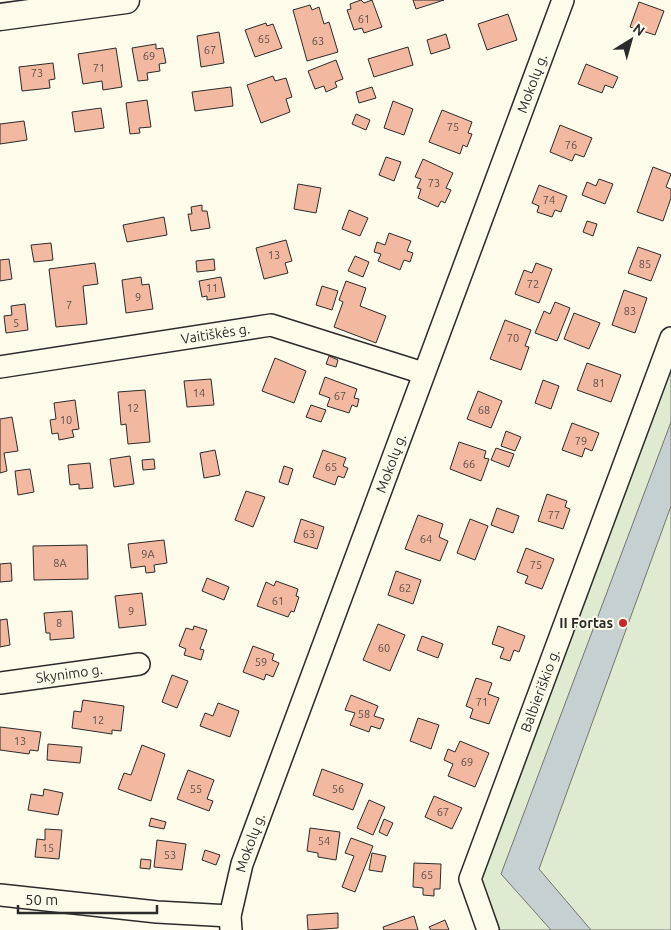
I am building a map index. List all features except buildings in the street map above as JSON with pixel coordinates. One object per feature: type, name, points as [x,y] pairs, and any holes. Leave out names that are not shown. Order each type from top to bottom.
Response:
[{"type":"main road","points":[[0,17],[126,0]]},
{"type":"street","name":"Mokolų g.","points":[[231,923],[242,864],[563,0]]},
{"type":"street","name":"Vaitiškės g.","points":[[0,366],[272,325],[423,373]]},
{"type":"street","name":"Balbieriškio g.","points":[[488,930],[470,879],[671,338]]},
{"type":"street","name":"Skynimo g.","points":[[0,683],[139,664]]},
{"type":"street","points":[[0,896],[157,912],[231,923]]},
{"type":"green space","name":"II Fortas","points":[[671,368],[671,930],[500,930],[481,878]]},
{"type":"shaded area","points":[[671,422],[671,506],[539,869],[591,930],[551,930],[501,874]]},
{"type":"place","name":"II Fortas","points":[[623,623]]}]
